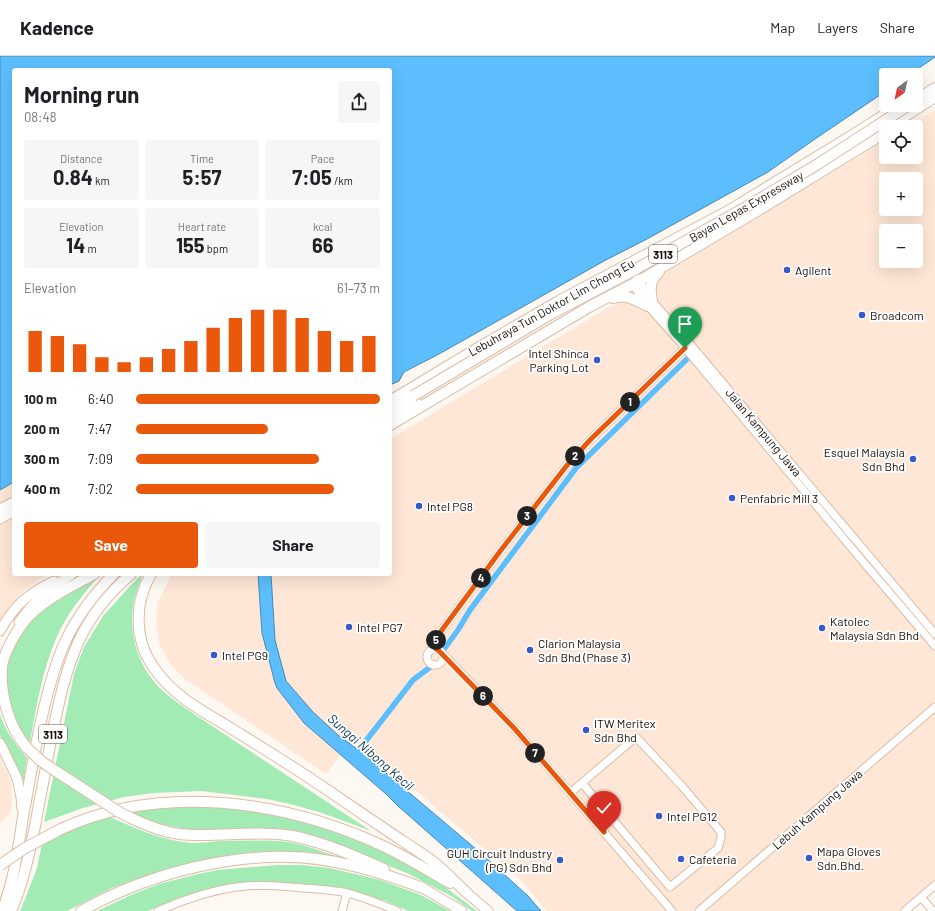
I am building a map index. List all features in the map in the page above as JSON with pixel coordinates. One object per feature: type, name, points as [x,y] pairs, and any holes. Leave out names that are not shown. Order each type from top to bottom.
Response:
[{"type":"highway","points":[[923,90],[935,83]]},
{"type":"highway","points":[[923,96],[935,88]]},
{"type":"highway","name":"Bayan Lepas Expressway","points":[[899,120],[935,97]]},
{"type":"highway","points":[[906,120],[935,101]]},
{"type":"highway","name":"Lebuhraya Tun Doktor Lim Chong Eu","points":[[392,400],[559,301],[636,266],[641,261],[674,242],[680,236],[728,211],[889,112]]},
{"type":"highway","name":"Bayan Lepas Expressway","points":[[415,399],[549,315],[636,269],[746,207],[818,164],[898,112]]},
{"type":"highway","name":"Bayan Lepas Expressway","points":[[415,399],[736,220],[879,133]]},
{"type":"highway","name":"Lebuhraya Tun Doktor Lim Chong Eu","points":[[392,424],[589,307],[673,261],[879,136]]},
{"type":"highway","points":[[589,307],[616,297],[624,296],[650,304],[650,287],[652,279],[658,272],[673,261]]},
{"type":"highway","points":[[631,268],[631,274],[635,283]]},
{"type":"highway","name":"3113","points":[[392,408],[415,399]]},
{"type":"highway","name":"3113","points":[[392,416],[415,399]]},
{"type":"highway","points":[[90,576],[74,584],[32,613],[24,622],[7,649],[1,672],[2,698],[6,713],[13,728],[27,748],[64,777],[119,812],[143,824],[181,834],[200,835],[263,833],[297,836],[370,862],[423,888]]},
{"type":"highway","name":"3113","points":[[2,911],[10,888],[15,866],[36,742],[58,658],[66,639],[82,612],[98,591],[112,576]]},
{"type":"highway","name":"3113","points":[[11,911],[22,882],[28,857],[56,715],[69,667],[78,643],[95,613],[106,599],[129,576]]},
{"type":"highway","points":[[150,576],[139,606],[138,620],[141,640],[148,658],[154,668],[174,691],[200,710],[323,787],[431,860],[467,892]]},
{"type":"highway","points":[[0,865],[25,848],[61,829],[74,823],[107,813],[125,808],[154,804],[183,802],[214,803],[246,806],[291,814],[356,834],[405,857],[467,892]]},
{"type":"highway","points":[[81,911],[122,891],[172,873],[210,864],[253,858],[323,860],[373,871],[423,888]]},
{"type":"main road","points":[[0,509],[12,503]]},
{"type":"main road","points":[[0,519],[12,512]]},
{"type":"main road","points":[[0,631],[16,608],[29,595],[45,585],[65,576]]},
{"type":"main road","points":[[2,664],[9,641],[26,611],[45,593],[67,576]]},
{"type":"main road","points":[[0,743],[17,778],[21,797],[22,825]]},
{"type":"main road","points":[[423,888],[462,911]]},
{"type":"main road","points":[[467,892],[488,911]]},
{"type":"street","name":"Jalan Kampung Jawa","points":[[635,283],[685,348],[856,554],[935,646]]},
{"type":"street","name":"Jalan Kampung Jawa","points":[[650,304],[935,634]]},
{"type":"street","points":[[436,649],[436,638],[501,550],[568,464],[591,439],[685,348]]},
{"type":"street","points":[[436,649],[443,654],[514,728],[672,911]]},
{"type":"street","points":[[436,649],[431,651],[428,655],[428,660],[431,663],[440,663],[443,658],[443,654]]},
{"type":"street","name":"Lebuh Kampung Jawa","points":[[699,911],[935,707]]},
{"type":"street","points":[[570,793],[636,737],[686,790],[720,832],[721,838],[718,848],[670,887],[582,783]]},
{"type":"street","points":[[158,911],[204,894],[237,887],[252,886],[274,886],[347,893],[397,911]]},
{"type":"street","points":[[905,911],[935,886]]},
{"type":"street","points":[[342,911],[347,893]]},
{"type":"street","points":[[921,897],[933,911]]},
{"type":"shaded area","points":[[935,110],[935,881],[901,911],[547,911],[519,878],[353,738],[326,774],[186,680],[171,665],[160,646],[156,624],[158,602],[171,576],[392,576],[392,438],[879,144],[879,164],[923,164],[923,120],[919,120]]},
{"type":"shaded area","points":[[12,483],[12,576],[45,576],[22,592],[0,622],[0,490]]},
{"type":"shaded area","points":[[0,757],[11,782],[12,810],[0,824]]},
{"type":"green space","points":[[99,576],[83,594],[69,614],[55,642],[41,684],[30,743],[14,719],[5,684],[7,661],[15,642],[33,616],[63,595]]},
{"type":"green space","points":[[141,576],[134,603],[132,619],[133,630],[138,653],[142,663],[155,683],[185,708],[371,831],[322,813],[294,805],[267,799],[202,791],[154,793],[124,797],[83,808],[44,822],[74,674],[84,647],[103,616],[130,586]]},
{"type":"green space","points":[[0,714],[8,732],[27,758],[23,784],[0,735]]},
{"type":"green space","points":[[214,806],[261,812],[300,821],[352,838],[398,857],[440,883],[477,911],[472,911],[451,896],[409,874],[315,836],[296,831],[274,828],[192,830],[148,820],[128,810],[151,807]]},
{"type":"green space","points":[[110,817],[150,834],[181,842],[286,842],[308,847],[338,857],[282,851],[253,852],[222,856],[165,869],[112,888],[67,911],[20,911],[37,868],[42,843],[73,827]]},
{"type":"green space","points":[[278,865],[301,865],[329,868],[383,881],[421,895],[450,911],[408,911],[386,901],[326,886],[255,882],[231,884],[207,889],[178,898],[148,911],[97,911],[159,884],[198,874],[218,870]]},
{"type":"water","points":[[0,56],[935,56],[919,68],[879,68],[879,96],[768,172],[404,372],[399,381],[392,384],[392,68],[12,68],[12,483],[0,490]]},
{"type":"water","points":[[258,576],[271,576],[275,640],[286,681],[313,712],[339,736],[360,751],[483,855],[528,896],[541,911],[517,911],[304,723],[277,688],[262,633]]},
{"type":"waterway","points":[[442,652],[470,610],[576,468],[687,359]]},
{"type":"waterway","name":"Sungai Nibong Kecil","points":[[355,755],[413,680],[433,665]]},
{"type":"place","name":"Agilent","points":[[787,270]]},
{"type":"place","name":"Broadcom","points":[[862,315]]},
{"type":"place","name":"Intel Shinca Parking Lot","points":[[597,360]]},
{"type":"place","name":"Esquel Malaysia Sdn Bhd","points":[[913,459]]},
{"type":"place","name":"Penfabric Mill 3","points":[[732,498]]},
{"type":"place","name":"Intel PG8","points":[[419,506]]},
{"type":"place","name":"Intel PG7","points":[[349,627]]},
{"type":"place","name":"Katolec Malaysia Sdn Bhd","points":[[822,628]]},
{"type":"place","name":"Clarion Malaysia Sdn Bhd (Phase 3)","points":[[530,650]]},
{"type":"place","name":"Intel PG9","points":[[214,655]]},
{"type":"place","name":"ITW Meritex Sdn Bhd","points":[[586,730]]},
{"type":"place","name":"Intel PG12","points":[[659,816]]},
{"type":"place","name":"Mapa Gloves Sdn.Bhd.","points":[[809,858]]},
{"type":"place","name":"Cafeteria","points":[[681,859]]},
{"type":"place","name":"GUH Circuit Industry (PG) Sdn Bhd","points":[[560,860]]},
{"type":"route","points":[[604,832],[514,728],[443,654],[436,649],[436,638],[501,550],[568,464],[591,439],[685,348]]}]
